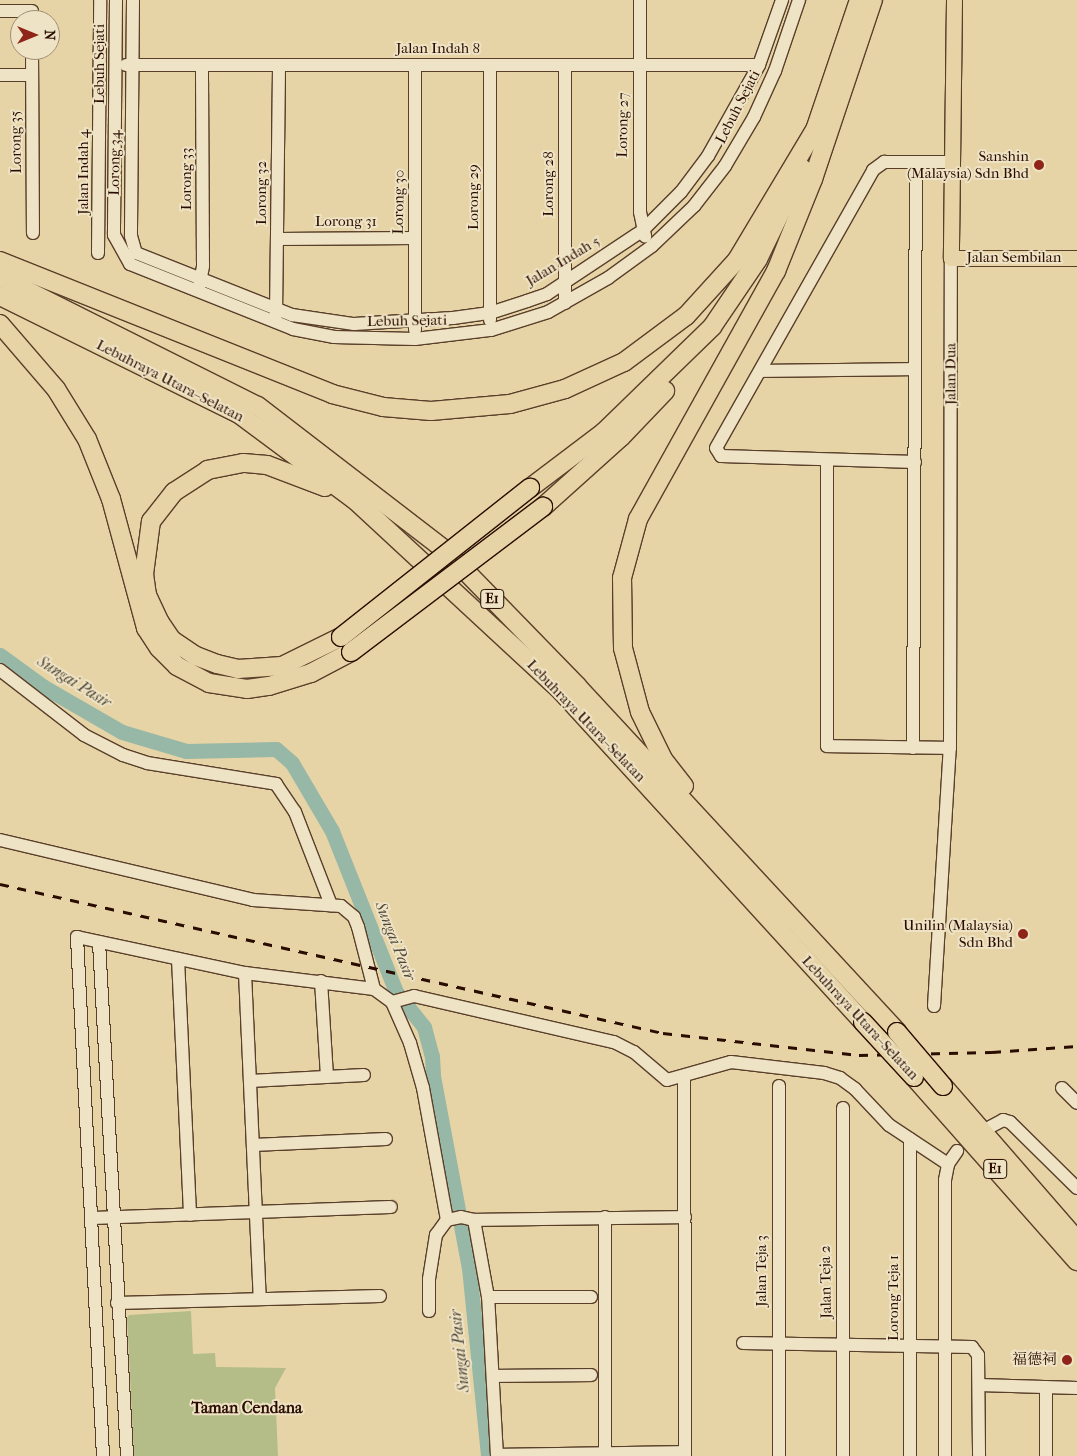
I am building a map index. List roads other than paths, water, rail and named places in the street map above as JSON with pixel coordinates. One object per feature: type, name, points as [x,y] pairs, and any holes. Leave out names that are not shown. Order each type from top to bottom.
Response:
[{"type":"highway","points":[[355,500],[267,465],[225,464],[190,480],[161,506],[151,522],[145,552],[147,595],[159,621],[172,640],[196,656],[238,669],[261,670],[282,666],[341,637],[604,432],[712,327],[738,294],[774,231],[794,188],[860,0]]},
{"type":"highway","points":[[873,0],[813,179],[776,272],[638,519],[622,578],[623,648],[640,712],[663,759],[706,815],[839,963],[883,1018]]},
{"type":"highway","points":[[0,261],[332,394],[383,407],[431,411],[510,404],[565,389],[624,362],[686,316],[737,260],[816,128]]},
{"type":"highway","points":[[0,324],[56,389],[87,439],[111,499],[146,628],[159,648],[176,666],[208,683],[247,689],[269,686],[311,673],[351,652],[543,507],[620,437],[705,348],[743,302],[813,179]]},
{"type":"highway","name":"Lebuhraya Utara–Selatan","points":[[0,277],[258,406],[444,549],[577,686],[897,1032],[1077,1240]]},
{"type":"highway","name":"Lebuhraya Utara–Selatan","points":[[0,296],[239,414],[355,500],[561,691],[914,1077],[1077,1261]]},
{"type":"main road","name":"Jalan Dua","points":[[951,258],[954,0]]},
{"type":"main road","name":"Jalan Sembilan","points":[[951,258],[1077,258]]},
{"type":"street","name":"Jalan Indah 4","points":[[98,253],[100,0]]},
{"type":"street","name":"Lebuh Sejati","points":[[116,0],[114,235],[130,264],[199,286]]},
{"type":"street","name":"Lorong 34","points":[[131,236],[133,0]]},
{"type":"street","name":"Lorong 27","points":[[640,0],[642,231]]},
{"type":"street","name":"Jalan Indah 5","points":[[131,236],[136,253],[199,286],[276,315],[324,321],[415,322],[490,313],[547,294],[642,231],[681,192],[708,156],[759,65],[782,0]]},
{"type":"street","name":"Lebuh Sejati","points":[[276,315],[321,336],[415,339],[491,330],[548,312],[608,278],[652,246],[694,206],[730,158],[775,71],[799,0]]},
{"type":"street","name":"Lorong 35","points":[[32,60],[33,233]]},
{"type":"street","name":"Jalan Indah 8","points":[[116,65],[759,65]]},
{"type":"street","name":"Lorong 33","points":[[199,286],[202,65]]},
{"type":"street","name":"Lorong 32","points":[[276,315],[279,65]]},
{"type":"street","name":"Lorong 30","points":[[415,65],[415,339]]},
{"type":"street","name":"Lorong 29","points":[[490,65],[491,330]]},
{"type":"street","name":"Lorong 28","points":[[565,65],[565,303]]},
{"type":"street","points":[[0,75],[32,75]]},
{"type":"street","points":[[915,462],[827,460],[717,453],[716,448],[873,170],[884,162],[952,162]]},
{"type":"street","points":[[913,748],[916,162]]},
{"type":"street","points":[[642,231],[652,246]]},
{"type":"street","name":"Lorong 31","points":[[278,239],[414,238]]},
{"type":"street","name":"Jalan Dua","points":[[934,1006],[950,748],[951,258]]},
{"type":"street","points":[[761,371],[915,369]]},
{"type":"street","points":[[827,460],[825,740],[827,746],[833,748],[950,748]]},
{"type":"street","points":[[0,670],[84,734],[123,755],[147,763],[276,784],[295,812],[332,905]]},
{"type":"street","points":[[0,840],[253,900],[341,906],[354,917],[374,989]]},
{"type":"street","points":[[103,1456],[78,937],[245,973],[374,989],[398,1000],[614,1042],[634,1052],[667,1080],[731,1062],[824,1073],[840,1078],[855,1089],[889,1125],[910,1139],[955,1157],[945,1180],[945,1456]]},
{"type":"street","points":[[100,942],[117,1304],[127,1456]]},
{"type":"street","points":[[178,958],[190,1214]]},
{"type":"street","points":[[245,973],[260,1299]]},
{"type":"street","points":[[321,981],[327,1076]]},
{"type":"street","points":[[398,1000],[459,1219],[488,1297],[497,1455],[685,1454],[684,1076]]},
{"type":"street","points":[[250,1081],[364,1075]]},
{"type":"street","name":"Jalan Teja 3","points":[[779,1086],[779,1456]]},
{"type":"street","points":[[1062,1088],[1077,1103]]},
{"type":"street","name":"Jalan Teja 2","points":[[843,1108],[843,1456]]},
{"type":"street","points":[[993,1128],[1005,1120],[1013,1125],[1077,1188]]},
{"type":"street","points":[[253,1145],[386,1139]]},
{"type":"street","name":"Lorong Teja 1","points":[[910,1139],[910,1456]]},
{"type":"street","points":[[92,1218],[391,1206]]},
{"type":"street","points":[[605,1217],[605,1453]]},
{"type":"street","points":[[429,1311],[433,1248],[436,1235],[459,1219],[685,1217]]},
{"type":"street","points":[[117,1304],[380,1296]]},
{"type":"street","points":[[488,1297],[591,1297]]},
{"type":"street","points":[[743,1343],[944,1345],[976,1350],[979,1385],[979,1456]]},
{"type":"street","points":[[493,1376],[591,1375]]},
{"type":"street","points":[[979,1385],[1077,1388]]},
{"type":"street","points":[[1046,1387],[1046,1456]]},
{"type":"waterway","name":"Sungai Pasir","points":[[0,655],[44,687],[122,732],[186,751],[276,749],[292,763],[332,831],[396,992],[424,1027],[432,1056],[433,1076],[469,1268],[488,1456]]},
{"type":"railway","points":[[0,884],[663,1033],[859,1055],[992,1052],[1077,1046]]},
{"type":"place","name":"Sanshin (Malaysia) Sdn Bhd","points":[[1039,165]]},
{"type":"place","name":"Unilin (Malaysia) Sdn Bhd","points":[[1023,934]]},
{"type":"place","name":"福德祠","points":[[1067,1360]]},
{"type":"district","name":"Taman Cendana","points":[[247,1408]]}]
